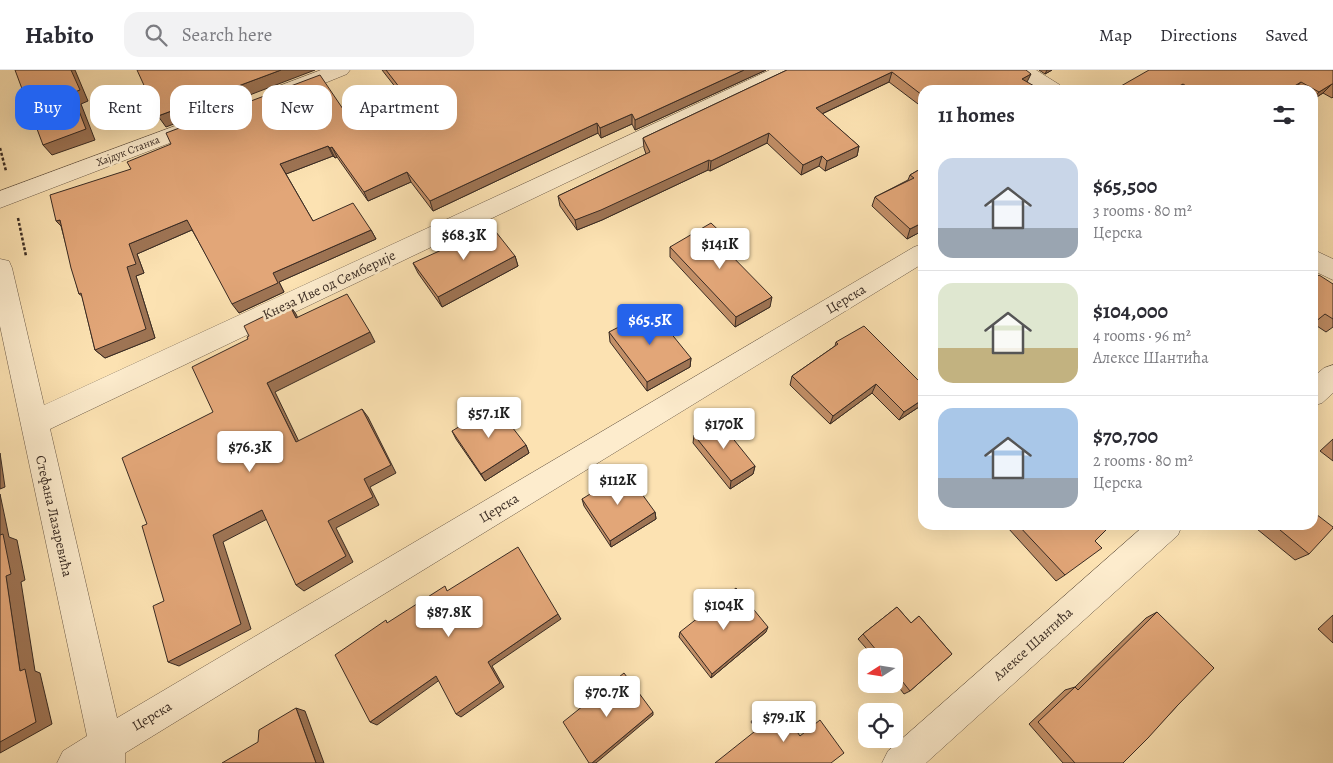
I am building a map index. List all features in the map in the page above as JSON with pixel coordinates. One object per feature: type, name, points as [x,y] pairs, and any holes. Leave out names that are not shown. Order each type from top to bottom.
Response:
[{"type":"street","points":[[301,85],[340,70]]},
{"type":"street","name":"Кнеза Иве од Семберије","points":[[34,423],[787,70]]},
{"type":"street","points":[[1022,70],[1045,85]]},
{"type":"street","name":"Хајдук Станка","points":[[0,200],[183,130]]},
{"type":"street","name":"Церска","points":[[75,763],[108,754],[918,255]]},
{"type":"street","points":[[1318,262],[1333,271]]},
{"type":"street","name":"Стефана Лазаревића","points":[[0,268],[108,754]]},
{"type":"street","points":[[1318,390],[1333,376]]},
{"type":"street","name":"Алексе Шантића","points":[[900,763],[1161,530]]},
{"type":"building","points":[[15,70],[71,70],[78,85],[21,85]]},
{"type":"building","points":[[137,70],[281,70],[241,85],[170,85],[170,112],[160,115],[160,85],[144,85]]},
{"type":"building","points":[[386,70],[744,70],[635,120],[632,114],[600,128],[597,123],[430,201],[407,172],[364,192],[332,147],[328,146],[280,164],[313,221],[353,203],[371,230],[273,273],[278,283],[232,304],[187,220],[129,244],[136,264],[127,267],[146,329],[95,350],[81,293],[79,294],[71,268],[60,220],[56,221],[50,195],[131,169],[127,162],[171,144],[166,133],[174,130],[252,130],[252,101],[262,97],[262,130],[332,130],[332,93],[342,108],[342,130],[457,130],[457,85],[398,85]]},
{"type":"building","points":[[787,70],[1026,70],[1031,74],[1022,79],[1032,85],[918,85],[918,92],[892,72],[816,108],[859,146],[827,161],[822,156],[803,165],[769,133],[711,161],[709,160],[575,220],[558,196],[650,152],[643,138]]},
{"type":"building","points":[[1149,70],[1333,70],[1333,84],[1319,92],[1318,85],[1306,85],[1301,82],[1296,85],[1123,85]]},
{"type":"building","points":[[320,75],[327,85],[293,85]]},
{"type":"building","points":[[80,114],[86,129],[43,145],[37,130],[80,130]]},
{"type":"building","points":[[918,170],[918,225],[910,229],[875,197],[914,178],[910,175]]},
{"type":"building","points":[[711,223],[730,241],[722,246],[772,297],[736,317],[670,247]]},
{"type":"building","points":[[492,227],[515,256],[438,297],[413,263]]},
{"type":"building","points":[[1318,276],[1333,284],[1333,319],[1325,314],[1318,320]]},
{"type":"building","points":[[347,294],[370,332],[267,383],[296,442],[362,409],[391,465],[364,479],[373,497],[328,521],[346,556],[296,585],[262,510],[213,535],[241,624],[168,662],[153,606],[164,601],[142,526],[147,524],[122,458],[213,412],[192,367],[248,339],[247,337],[249,336],[244,326],[289,304],[296,318]]},
{"type":"building","points":[[652,310],[691,358],[647,382],[609,332]]},
{"type":"building","points":[[864,326],[918,380],[918,403],[904,412],[876,384],[833,416],[792,376],[838,344],[836,342]]},
{"type":"building","points":[[495,405],[526,445],[481,474],[452,431]]},
{"type":"building","points":[[718,420],[755,466],[731,481],[694,435]]},
{"type":"building","points":[[626,472],[655,512],[610,541],[582,499]]},
{"type":"building","points":[[1318,516],[1333,528],[1309,554],[1280,530],[1318,530]]},
{"type":"building","points":[[1023,530],[1106,530],[1095,541],[1102,548],[1065,575]]},
{"type":"building","points":[[3,534],[11,574],[6,576],[20,671],[25,669],[36,722],[0,742],[0,535]]},
{"type":"building","points":[[518,547],[558,614],[488,662],[500,683],[456,714],[436,676],[370,722],[335,655],[386,620],[387,623],[445,586],[447,591]]},
{"type":"building","points":[[736,588],[768,627],[712,674],[680,632]]},
{"type":"building","points":[[897,607],[911,623],[919,616],[952,654],[910,691],[903,682],[903,648],[874,648],[863,634]]},
{"type":"building","points":[[1157,612],[1214,668],[1123,763],[1075,763],[1038,722],[1075,687],[1078,690]]},
{"type":"building","points":[[624,673],[653,712],[592,763],[589,763],[563,722]]},
{"type":"building","points":[[776,702],[800,736],[820,720],[844,753],[831,763],[715,763],[759,728],[753,719]]},
{"type":"building","points":[[296,708],[316,763],[222,763],[258,742],[259,730]]}]
